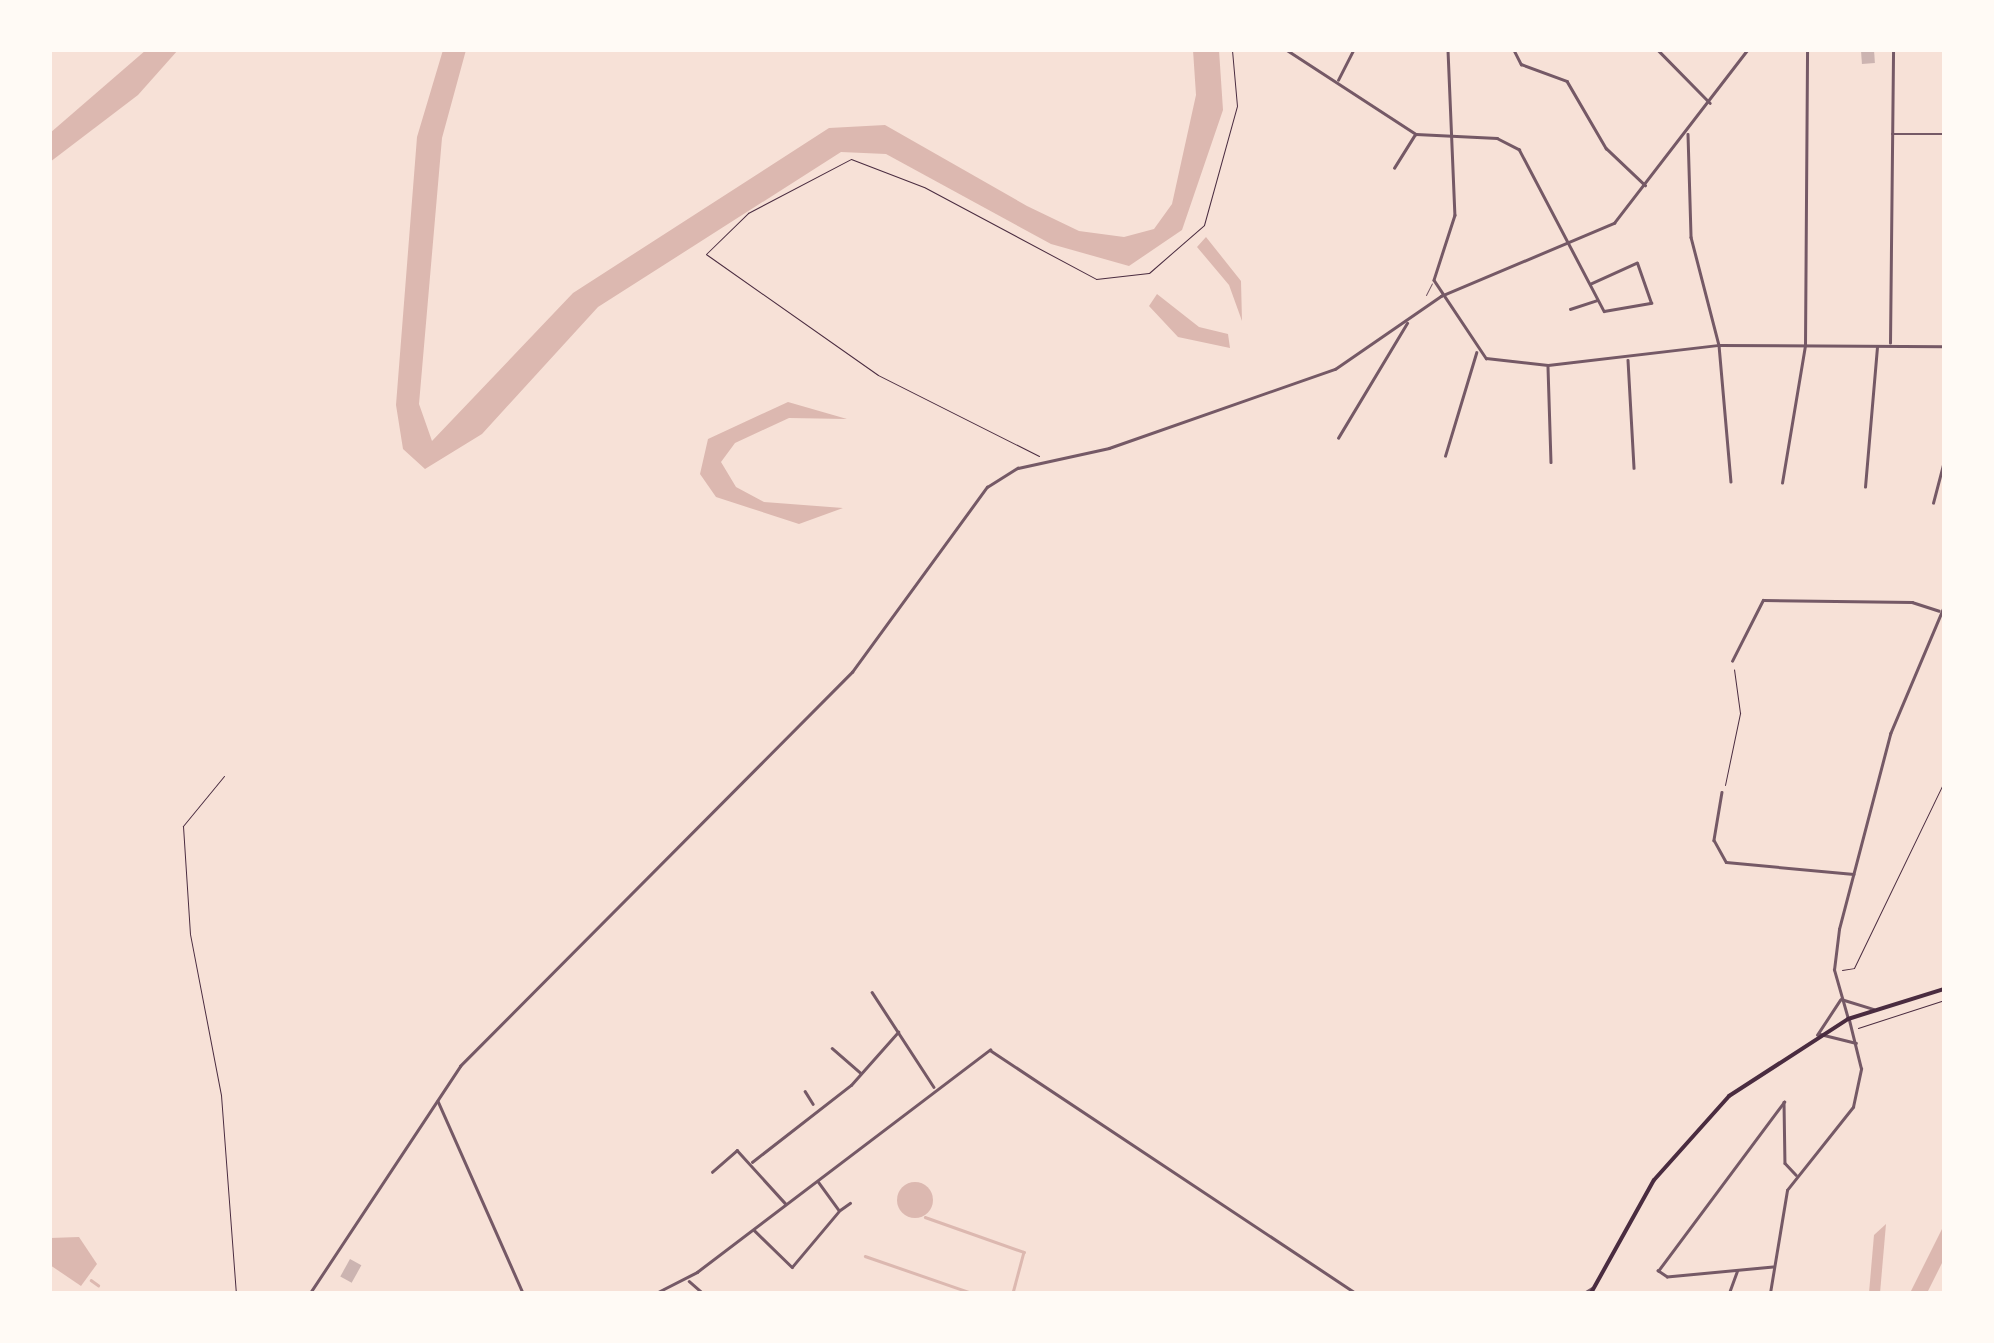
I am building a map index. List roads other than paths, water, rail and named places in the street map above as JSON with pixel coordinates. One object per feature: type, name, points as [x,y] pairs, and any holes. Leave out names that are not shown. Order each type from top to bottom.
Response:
[{"type":"main road","points":[[1589,1291],[1690,1134],[1819,1034],[1873,1009],[1944,989]]},
{"type":"street","points":[[1287,50],[1416,134],[1452,139],[1497,138],[1518,148],[1607,314],[1649,306],[1644,268],[1633,263],[1591,284]]},
{"type":"street","points":[[1337,81],[1354,50]]},
{"type":"street","points":[[1448,50],[1455,215],[1434,280],[1476,352],[1548,365],[1719,344],[1944,346]]},
{"type":"street","points":[[1514,50],[1516,62],[1567,80],[1606,148],[1646,186]]},
{"type":"street","points":[[1658,50],[1711,104]]},
{"type":"street","points":[[310,1293],[475,1049],[852,672],[972,502],[1009,471],[1053,461],[1335,369],[1440,296],[1620,220],[1748,50]]},
{"type":"street","points":[[1782,483],[1804,345],[1807,50]]},
{"type":"street","points":[[1890,345],[1892,50]]},
{"type":"street","points":[[1394,168],[1416,134]]},
{"type":"street","points":[[1686,134],[1694,148],[1691,238],[1719,344],[1731,481]]},
{"type":"street","points":[[1892,134],[1944,134]]},
{"type":"street","points":[[1570,308],[1598,300]]},
{"type":"street","points":[[1338,438],[1407,322]]},
{"type":"street","points":[[1865,486],[1877,345]]},
{"type":"street","points":[[1445,456],[1476,352]]},
{"type":"street","points":[[1628,358],[1634,468]]},
{"type":"street","points":[[1548,365],[1550,462]]},
{"type":"street","points":[[1933,503],[1944,462]]},
{"type":"street","points":[[1732,661],[1762,600],[1912,602],[1940,612]]},
{"type":"street","points":[[1770,1293],[1796,1175],[1854,1107],[1856,1044],[1834,970],[1853,874],[1890,734],[1944,606]]},
{"type":"street","points":[[1722,792],[1714,840],[1726,862],[1853,874]]},
{"type":"street","points":[[872,992],[934,1087]]},
{"type":"street","points":[[1840,998],[1873,1009]]},
{"type":"street","points":[[1840,998],[1819,1034],[1856,1044]]},
{"type":"street","points":[[752,1162],[814,1105],[861,1073],[898,1032]]},
{"type":"street","points":[[832,1048],[861,1073]]},
{"type":"street","points":[[656,1293],[687,1279],[982,1052],[1007,1054],[1356,1293]]},
{"type":"street","points":[[805,1091],[814,1105]]},
{"type":"street","points":[[437,1100],[523,1293]]},
{"type":"street","points":[[1773,1267],[1667,1278],[1658,1270],[1784,1102],[1785,1163],[1796,1175]]},
{"type":"street","points":[[712,1172],[732,1149],[752,1162],[785,1203]]},
{"type":"street","points":[[816,1179],[839,1211]]},
{"type":"street","points":[[792,1267],[850,1203]]},
{"type":"street","points":[[753,1229],[799,1275]]},
{"type":"street","points":[[1729,1293],[1738,1270]]},
{"type":"street","points":[[687,1279],[703,1293]]},
{"type":"lane","points":[[1426,295],[1434,280]]},
{"type":"waterway","points":[[925,1217],[1024,1252],[1013,1293]]},
{"type":"waterway","points":[[865,1256],[972,1293]]},
{"type":"waterway","points":[[91,1280],[98,1285]]}]
